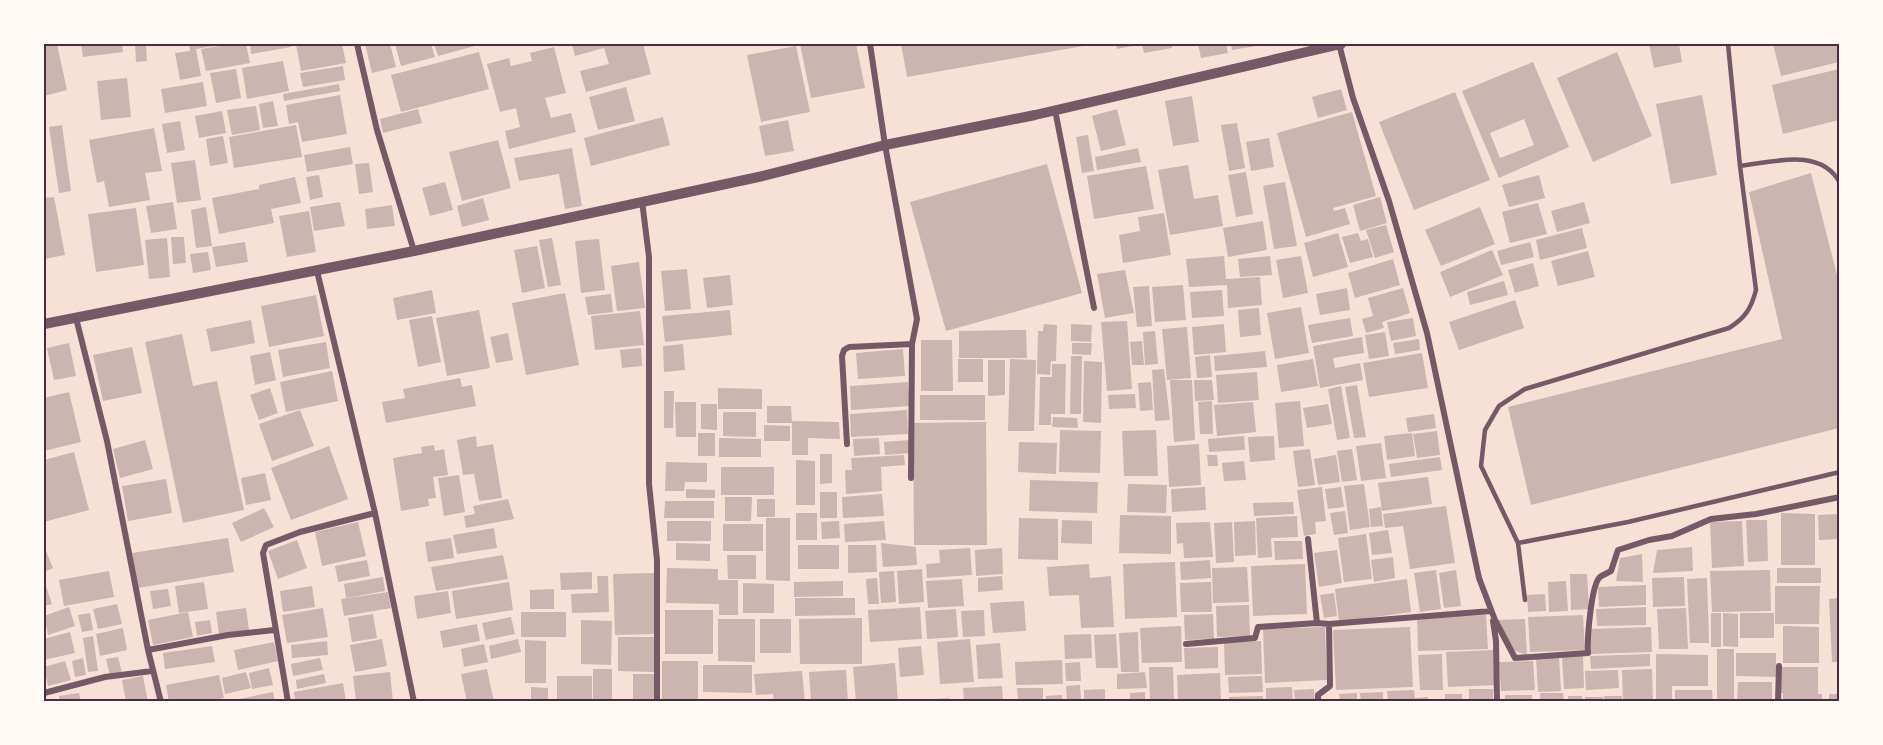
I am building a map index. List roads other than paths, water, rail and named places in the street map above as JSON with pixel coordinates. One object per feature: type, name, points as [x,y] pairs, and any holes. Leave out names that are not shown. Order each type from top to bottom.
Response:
[{"type":"street","points":[[357,44],[377,130],[414,251]]},
{"type":"street","points":[[870,44],[885,145],[916,319],[912,344],[910,478]]},
{"type":"street","points":[[44,324],[317,271],[763,176],[885,145],[1054,110],[1316,46],[1340,44],[1353,98],[1389,201],[1427,333],[1479,578],[1491,611],[1515,658],[1588,653],[1587,631],[1594,591],[1599,578],[1611,571],[1618,550],[1649,540],[1672,536],[1711,519],[1756,514],[1839,497]]},
{"type":"street","points":[[1054,110],[1094,308]]},
{"type":"street","points":[[642,201],[649,257],[648,484],[657,560],[657,702]]},
{"type":"street","points":[[317,271],[375,513],[414,702]]},
{"type":"street","points":[[76,318],[107,441],[152,671],[161,702]]},
{"type":"street","points":[[847,444],[842,356],[844,350],[849,347],[912,344]]},
{"type":"street","points":[[288,702],[274,630],[263,553],[266,545],[300,532],[375,513]]},
{"type":"street","points":[[1308,539],[1317,623]]},
{"type":"street","points":[[1185,644],[1256,638],[1258,627],[1329,624],[1491,611]]},
{"type":"street","points":[[1491,611],[1496,641],[1497,702]]},
{"type":"street","points":[[1318,702],[1318,695],[1330,686],[1329,624]]},
{"type":"street","points":[[148,650],[228,635],[274,630]]},
{"type":"street","points":[[1778,702],[1779,666]]},
{"type":"street","points":[[44,693],[105,677],[152,671]]},
{"type":"lane","points":[[1525,600],[1518,543],[1481,466],[1485,430],[1499,406],[1525,389],[1729,328],[1744,319],[1752,305],[1756,290],[1740,166],[1728,44]]},
{"type":"lane","points":[[1740,166],[1805,159],[1824,164],[1839,183]]},
{"type":"lane","points":[[1518,543],[1628,522],[1839,472]]}]
